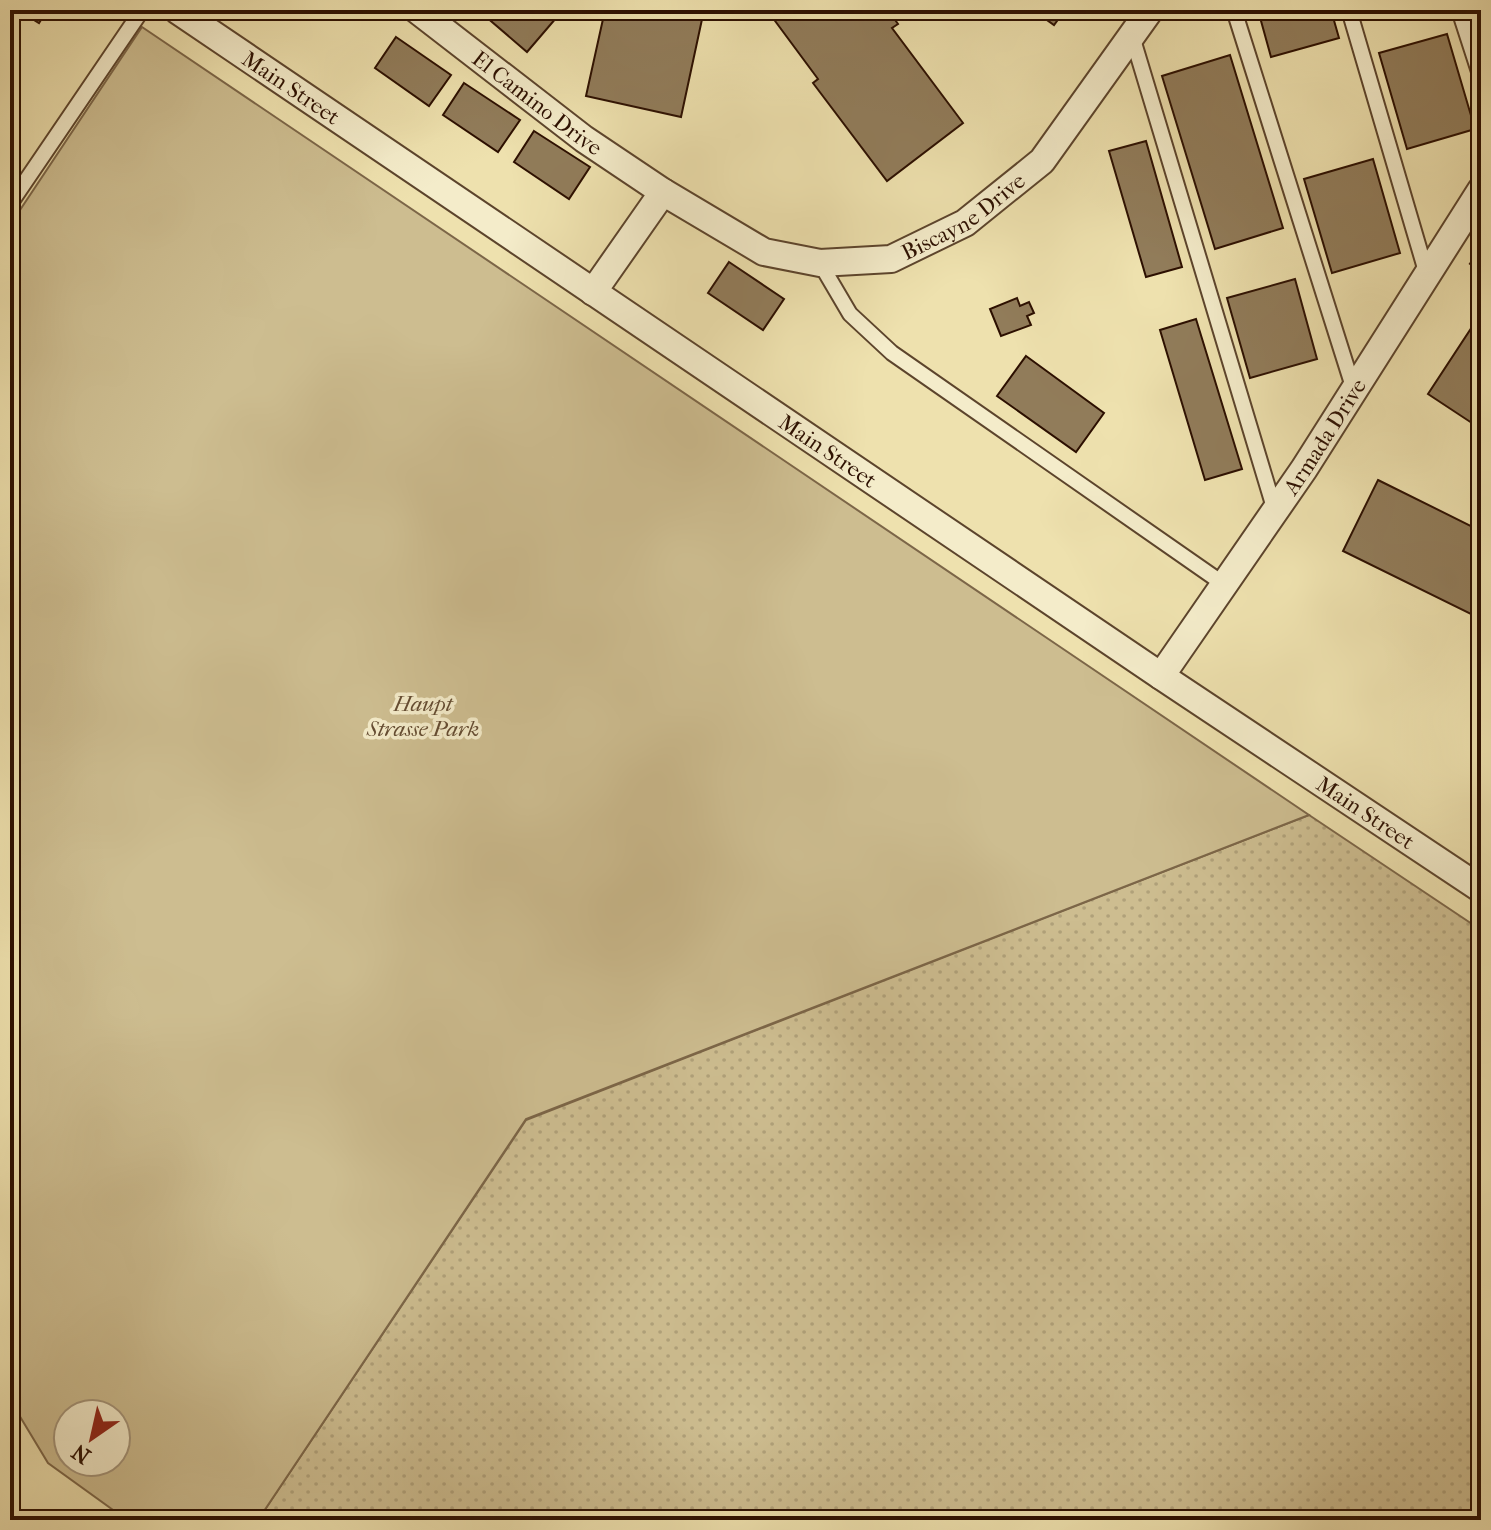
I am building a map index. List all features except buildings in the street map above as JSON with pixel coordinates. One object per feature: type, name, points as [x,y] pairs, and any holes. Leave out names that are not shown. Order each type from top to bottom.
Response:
[{"type":"street","name":"Main Street","points":[[177,10],[1481,889]]},
{"type":"street","name":"El Camino Drive","points":[[417,10],[584,139],[663,192]]},
{"type":"street","name":"Biscayne Drive","points":[[663,192],[764,252],[820,263],[891,259],[965,223],[1042,161],[1150,10]]},
{"type":"street","name":"Armada Drive","points":[[1161,676],[1275,511],[1481,190]]},
{"type":"street","points":[[593,292],[663,192]]},
{"type":"lane","points":[[10,204],[142,10]]},
{"type":"lane","points":[[1234,10],[1354,390]]},
{"type":"lane","points":[[1349,10],[1427,275]]},
{"type":"lane","points":[[1459,10],[1481,78]]},
{"type":"lane","points":[[1132,36],[1275,511]]},
{"type":"lane","points":[[820,263],[850,314],[892,353],[1225,585]]},
{"type":"green space","name":"Haupt Strasse Park","points":[[142,27],[1309,815],[526,1119],[258,1520],[127,1520],[69,1478],[132,1478],[132,1398],[52,1398],[52,1466],[10,1400],[10,225]]},
{"type":"green space","points":[[1309,815],[1481,930],[1481,1496],[1465,1520],[258,1520],[526,1120]]}]
